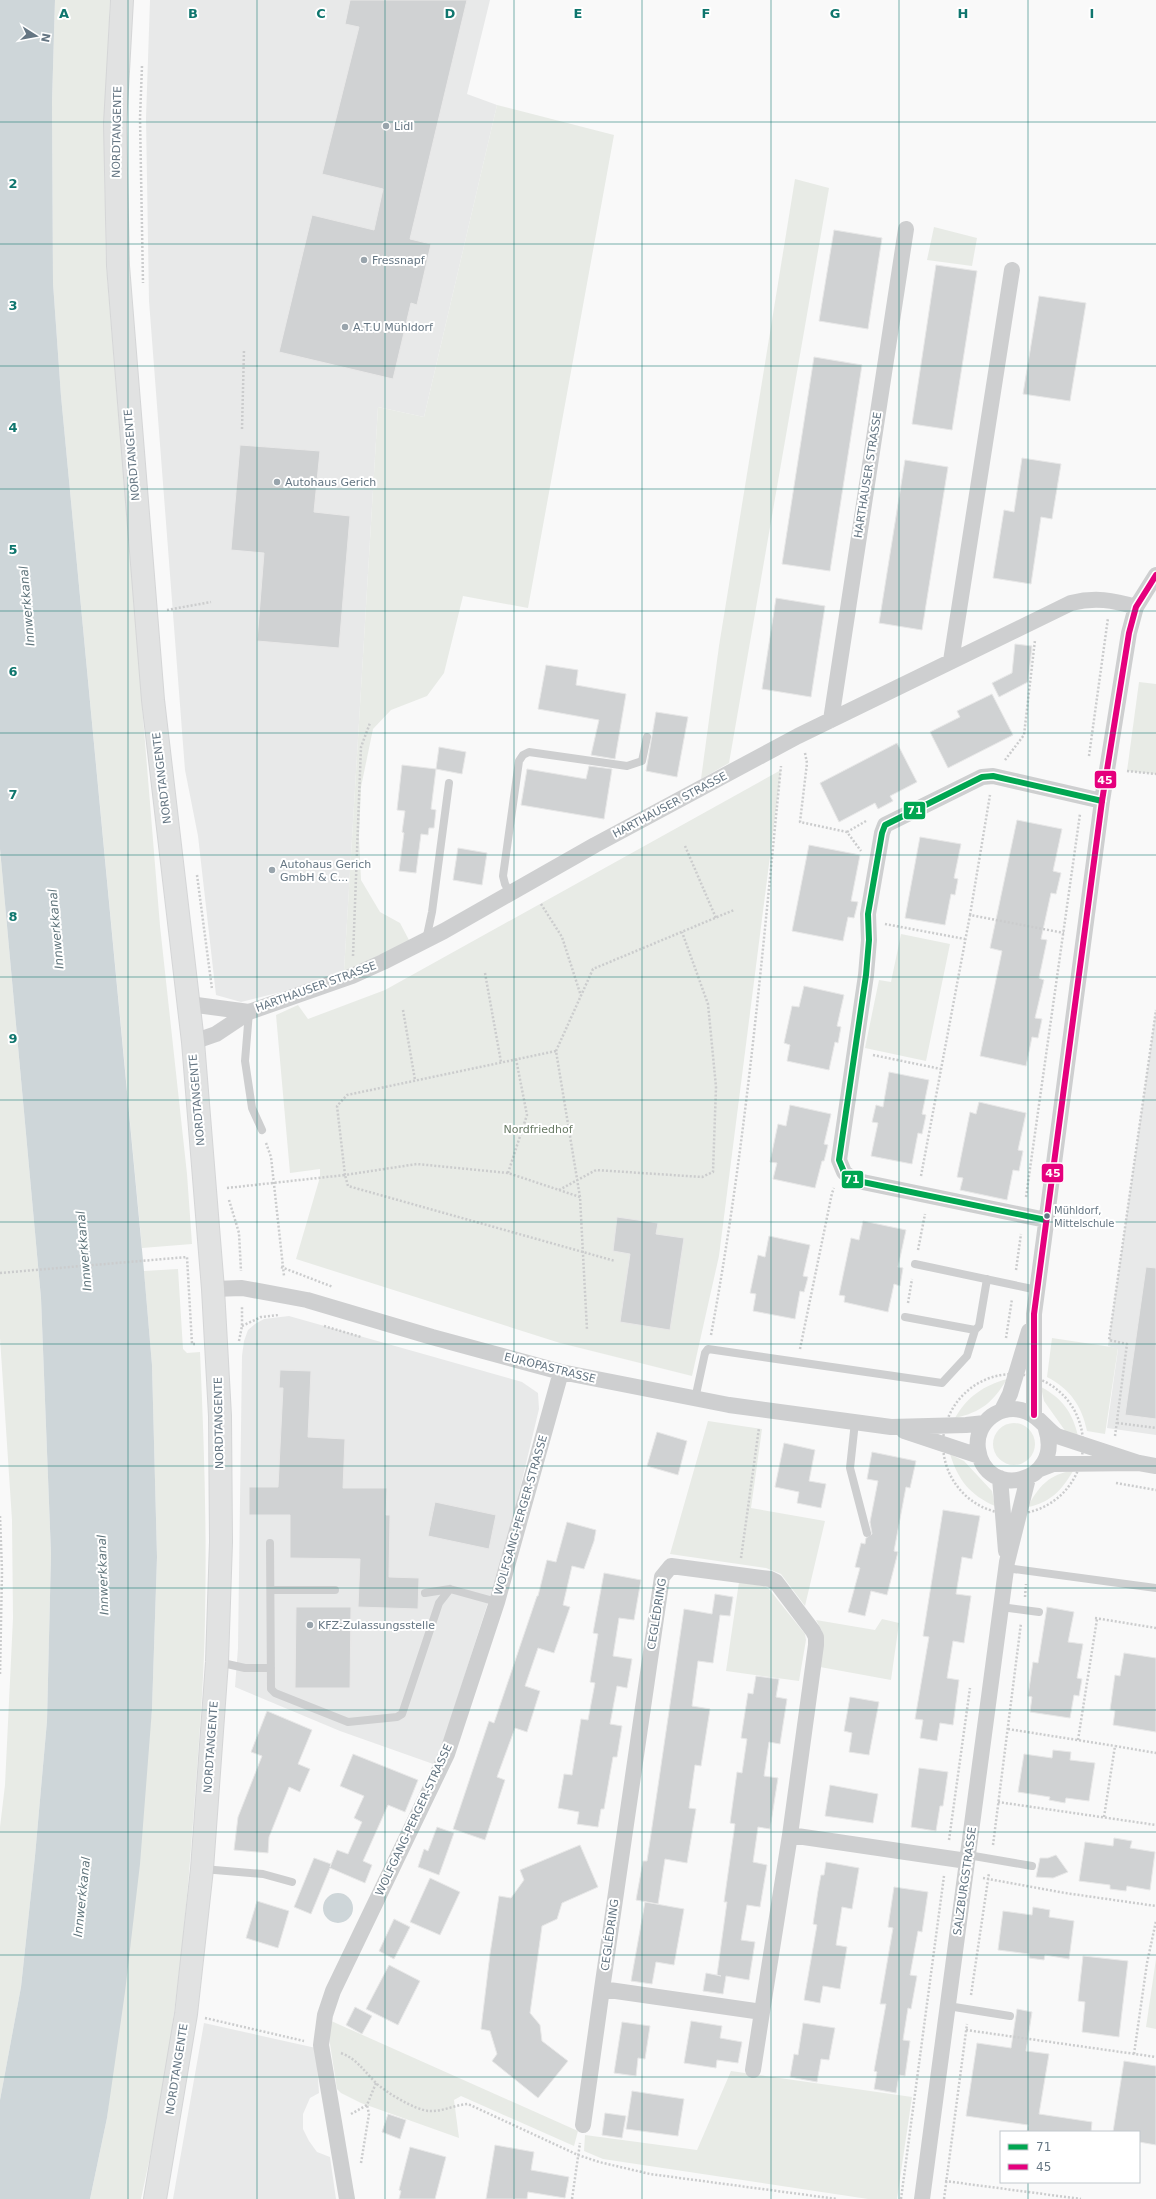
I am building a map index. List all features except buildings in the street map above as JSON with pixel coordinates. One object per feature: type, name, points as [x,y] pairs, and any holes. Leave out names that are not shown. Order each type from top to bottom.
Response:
[{"type":"main road","name":"NORDTANGENTE","points":[[122,0],[115,124],[118,266],[153,700],[193,1042],[213,1289],[220,1416],[221,1542],[217,1662],[202,1869],[186,2014],[155,2199]]},
{"type":"street","name":"HARTHAUSER STRASSE","points":[[831,720],[906,229]]},
{"type":"street","points":[[951,662],[1012,270]]},
{"type":"street","points":[[1139,1463],[1053,1464],[1034,1473],[1009,1481],[1000,1478],[987,1470],[979,1456],[978,1439],[985,1423],[1002,1410],[1010,1394],[1034,1314],[1102,801],[1124,659],[1136,607],[1156,575]]},
{"type":"street","name":"HARTHAUSER STRASSE","points":[[193,1042],[216,1034],[249,1012],[352,976],[426,940],[595,845],[784,744],[1071,603],[1087,598],[1114,600],[1136,607]]},
{"type":"street","points":[[1046,1220],[853,1180],[844,1172],[839,1160],[866,975],[869,940],[868,920],[875,870],[885,825],[982,777],[993,776],[1102,801]]},
{"type":"street","name":"HARTHAUSER STRASSE","points":[[189,1004],[249,1012]]},
{"type":"street","name":"EUROPASTRASSE","points":[[213,1289],[242,1288],[307,1300],[432,1337],[561,1372],[694,1399],[762,1410],[891,1427],[943,1442],[979,1456]]},
{"type":"street","points":[[1034,1314],[1034,1415]]},
{"type":"street","name":"WOLFGANG-PERGER-STRASSE","points":[[347,2199],[321,2045],[325,2015],[333,1991],[447,1754],[497,1602],[561,1372]]},
{"type":"street","points":[[1002,1410],[1018,1409],[1034,1415],[1046,1429],[1057,1436],[1139,1463],[1156,1466]]},
{"type":"street","name":"EUROPASTRASSE","points":[[891,1427],[985,1423]]},
{"type":"street","points":[[1034,1473],[1048,1454],[1049,1445],[1046,1429]]},
{"type":"street","name":"SALZBURGSTRASSE","points":[[922,2199],[1006,1565],[1020,1514],[1034,1473]]},
{"type":"street","name":"SALZBURGSTRASSE","points":[[1000,1478],[1006,1565]]},
{"type":"street","name":"CEGLÉDRING","points":[[583,2125],[662,1577],[666,1569],[676,1565],[770,1579],[776,1582],[816,1638],[790,1835],[753,2070]]},
{"type":"street","points":[[790,1835],[967,1864]]},
{"type":"street","points":[[602,1988],[762,2012]]},
{"type":"lane","points":[[510,893],[503,876],[519,761],[523,755],[529,752],[627,766],[642,761],[647,737]]},
{"type":"lane","points":[[426,940],[432,912],[449,784]]},
{"type":"lane","points":[[249,1012],[245,1061],[252,1108],[262,1130]]},
{"type":"lane","points":[[915,1264],[1038,1290]]},
{"type":"lane","points":[[694,1399],[705,1353],[708,1349],[942,1383],[967,1356],[974,1330],[979,1326],[987,1279]]},
{"type":"lane","points":[[905,1317],[974,1330]]},
{"type":"lane","points":[[855,1422],[850,1468],[867,1533]]},
{"type":"lane","points":[[270,1543],[271,1689],[275,1693],[348,1722],[398,1717],[402,1714],[439,1603],[450,1589]]},
{"type":"lane","points":[[1006,1565],[1156,1588]]},
{"type":"lane","points":[[425,1593],[450,1589],[497,1602]]},
{"type":"lane","points":[[271,1590],[335,1590]]},
{"type":"lane","points":[[1001,1607],[1039,1612]]},
{"type":"lane","points":[[217,1662],[230,1663],[245,1668],[271,1668]]},
{"type":"lane","points":[[967,1864],[1032,1866]]},
{"type":"lane","points":[[202,1869],[263,1874],[292,1882]]},
{"type":"lane","points":[[948,2006],[1010,2016]]},
{"type":"path","points":[[142,63],[140,118],[143,285]]},
{"type":"path","points":[[242,429],[244,350]]},
{"type":"path","points":[[1088,760],[1107,621],[1114,600]]},
{"type":"path","points":[[166,602],[168,618]]},
{"type":"path","points":[[167,610],[211,602]]},
{"type":"path","points":[[905,1317],[915,1264],[941,1069],[970,915],[993,776],[1024,735],[1038,619]]},
{"type":"path","points":[[352,976],[358,788],[361,747],[370,723]]},
{"type":"path","points":[[708,1349],[725,1249],[753,1044],[784,744]]},
{"type":"path","points":[[805,751],[806,763],[800,822],[847,832],[875,870]]},
{"type":"path","points":[[1127,771],[1156,774]]},
{"type":"path","points":[[1005,1344],[1082,796]]},
{"type":"path","points":[[685,846],[716,918]]},
{"type":"path","points":[[196,868],[214,1008]]},
{"type":"path","points":[[541,904],[562,937],[581,996]]},
{"type":"path","points":[[587,1330],[580,1197],[556,1051],[593,969],[734,910]]},
{"type":"path","points":[[970,915],[1064,932]]},
{"type":"path","points":[[868,920],[965,939]]},
{"type":"path","points":[[558,1190],[596,1170],[702,1177],[713,1172],[716,1087],[708,1004],[682,932]]},
{"type":"path","points":[[485,973],[501,1062]]},
{"type":"path","points":[[403,1010],[415,1080]]},
{"type":"path","points":[[1114,1441],[1127,1344],[1109,1340],[1156,1010]]},
{"type":"path","points":[[556,1051],[347,1095],[338,1106],[345,1175],[348,1186],[615,1261]]},
{"type":"path","points":[[855,1051],[941,1069]]},
{"type":"path","points":[[508,1173],[527,1115],[516,1059]]},
{"type":"path","points":[[262,1130],[271,1157],[272,1182],[282,1267],[288,1296]]},
{"type":"path","points":[[227,1188],[345,1175],[417,1164],[508,1173],[580,1197]]},
{"type":"path","points":[[798,1362],[832,1193],[844,1172]]},
{"type":"path","points":[[227,1181],[228,1193]]},
{"type":"path","points":[[228,1198],[239,1233],[242,1288]]},
{"type":"path","points":[[0,1274],[168,1258]]},
{"type":"path","points":[[242,1326],[261,1317],[283,1314]]},
{"type":"path","points":[[320,1325],[365,1338]]},
{"type":"path","points":[[1000,1374],[1001,1367]]},
{"type":"path","points":[[1017,1373],[1035,1376],[1047,1382],[1068,1398],[1080,1422],[1084,1444],[1081,1464],[1076,1477],[1058,1499],[1040,1509],[1020,1514],[1003,1514],[980,1506],[967,1497],[956,1486],[946,1465],[943,1442],[950,1413],[966,1392],[976,1384],[1000,1374],[1017,1373]]},
{"type":"path","points":[[739,1574],[762,1410]]},
{"type":"path","points":[[1116,1423],[1156,1428]]},
{"type":"path","points":[[0,1516],[2,1571],[0,1675]]},
{"type":"path","points":[[1078,1740],[1096,1619],[1156,1628]]},
{"type":"path","points":[[1008,1729],[1156,1753]]},
{"type":"path","points":[[1104,1817],[1115,1746]]},
{"type":"path","points":[[998,1802],[1156,1825]]},
{"type":"path","points":[[967,1864],[1065,1893],[1156,1906]]},
{"type":"path","points":[[1134,2054],[1147,1963],[1156,1920]]},
{"type":"path","points":[[186,2014],[321,2045],[354,2059],[376,2084],[388,2092],[428,2111],[439,2111],[456,2105],[468,2104],[578,2155],[598,2162],[650,2174],[837,2199]]},
{"type":"path","points":[[945,2027],[1156,2057]]},
{"type":"path","points":[[360,2168],[369,2114],[367,2105],[376,2084]]},
{"type":"path","points":[[334,2124],[367,2105]]},
{"type":"path","points":[[572,2199],[583,2125]]},
{"type":"path","points":[[925,2178],[1081,2199]]},
{"type":"shaded area","points":[[150,0],[490,0],[467,94],[497,105],[424,417],[378,407],[344,971],[281,992],[241,1002],[216,995],[198,836],[185,770],[149,301],[146,118]]},
{"type":"shaded area","points":[[1156,1010],[1156,1435],[1107,1428],[1118,1349],[1108,1346]]},
{"type":"shaded area","points":[[289,1316],[522,1382],[538,1393],[539,1409],[507,1543],[436,1765],[340,1731],[235,1687],[238,1648],[242,1356],[244,1341],[248,1330],[264,1319]]},
{"type":"shaded area","points":[[204,2023],[316,2048],[319,2093],[310,2098],[303,2114],[303,2129],[317,2152],[330,2157],[336,2199],[173,2199]]},
{"type":"green space","points":[[55,0],[110,0],[104,140],[106,263],[160,926],[187,1174],[192,1244],[142,1248],[61,396],[53,283],[52,102]]},
{"type":"green space","points":[[497,105],[614,135],[528,608],[463,596],[444,673],[427,696],[391,710],[373,729],[361,787],[359,837],[361,880],[380,912],[400,923],[410,942],[344,971],[378,407],[424,417]]},
{"type":"green space","points":[[795,179],[829,188],[729,763],[701,779],[719,646]]},
{"type":"green space","points":[[934,227],[977,238],[972,266],[927,260]]},
{"type":"green space","points":[[1139,682],[1156,684],[1156,774],[1127,771]]},
{"type":"green space","name":"Nordfriedhof","points":[[781,770],[719,1256],[692,1376],[560,1343],[296,1259],[320,1177],[320,1169],[290,1173],[276,1015],[298,1005],[308,1019],[385,990]]},
{"type":"green space","points":[[0,849],[41,1298],[51,1554],[47,1721],[35,1856],[21,1987],[0,2100],[0,1827],[5,1785],[13,1618],[12,1520],[0,1338]]},
{"type":"green space","points":[[901,934],[950,944],[926,1061],[865,1048],[879,980],[891,982]]},
{"type":"green space","points":[[178,1269],[183,1349],[187,1353],[200,1352],[204,1452],[206,1585],[197,1771],[185,1917],[174,2012],[160,2106],[141,2199],[90,2199],[107,2118],[152,1709],[157,1557],[152,1365],[144,1271]]},
{"type":"green space","points":[[1052,1338],[1118,1348],[1105,1434],[1087,1431],[1082,1414],[1074,1399],[1062,1387],[1047,1377]]},
{"type":"green space","points":[[1007,1379],[997,1394],[986,1405],[973,1413],[955,1418],[965,1404],[977,1393],[991,1385]]},
{"type":"green space","points":[[1041,1387],[1055,1396],[1066,1407],[1073,1420],[1078,1436],[1066,1432],[1044,1401]]},
{"type":"green space","points":[[708,1421],[762,1429],[751,1508],[825,1521],[805,1606],[781,1574],[766,1568],[670,1554]]},
{"type":"green space","points":[[1010,1423],[1018,1423],[1026,1426],[1032,1432],[1035,1444],[1032,1456],[1026,1462],[1018,1465],[1010,1465],[1002,1462],[996,1456],[993,1448],[993,1440],[996,1432],[1002,1426]]},
{"type":"green space","points":[[950,1454],[964,1461],[992,1491],[995,1506],[986,1502],[966,1486],[957,1472]]},
{"type":"green space","points":[[1073,1471],[1055,1495],[1043,1502],[1028,1507],[1040,1488],[1051,1478],[1065,1472]]},
{"type":"green space","points":[[739,1582],[764,1586],[769,1589],[805,1634],[806,1640],[799,1681],[726,1671]]},
{"type":"green space","points":[[882,1619],[899,1623],[891,1680],[820,1667],[822,1631],[816,1620],[875,1630]]},
{"type":"green space","points":[[1156,1959],[1156,2029],[1146,2027]]},
{"type":"green space","points":[[329,2020],[578,2131],[574,2146],[461,2096],[454,2100],[459,2138],[361,2103],[341,2093],[337,2089],[330,2044]]},
{"type":"green space","points":[[731,2071],[912,2097],[897,2199],[868,2199],[603,2159],[584,2151],[585,2135],[697,2150]]},
{"type":"water","name":"Innwerkkanal","points":[[0,0],[55,0],[52,102],[53,283],[61,396],[152,1365],[157,1557],[152,1709],[140,1864],[125,1992],[107,2118],[90,2199],[0,2199],[0,2100],[21,1987],[47,1721],[51,1554],[41,1298],[0,849]]},
{"type":"water","points":[[338,1893],[344,1894],[352,1902],[352,1914],[344,1922],[338,1923],[332,1922],[324,1914],[323,1908],[324,1902],[332,1894]]},
{"type":"transit line","name":"45","points":[[1034,1415],[1034,1314],[1102,801],[1129,633],[1136,607],[1156,575]]},
{"type":"transit line","name":"71","points":[[1046,1220],[853,1180],[844,1172],[839,1160],[866,975],[869,940],[868,914],[882,833],[885,825],[982,777],[993,776],[1102,801]]},
{"type":"place","name":"Lidl","points":[[386,126]]},
{"type":"place","name":"Fressnapf","points":[[364,260]]},
{"type":"place","name":"A.T.U Mühldorf","points":[[345,327]]},
{"type":"place","name":"Autohaus Gerich","points":[[277,482]]},
{"type":"place","name":"Autohaus Gerich GmbH & C...","points":[[272,870]]},
{"type":"place","name":"Mühldorf, Mittelschule","points":[[1047,1216]]},
{"type":"place","name":"KFZ-Zulassungsstelle","points":[[310,1625]]}]
